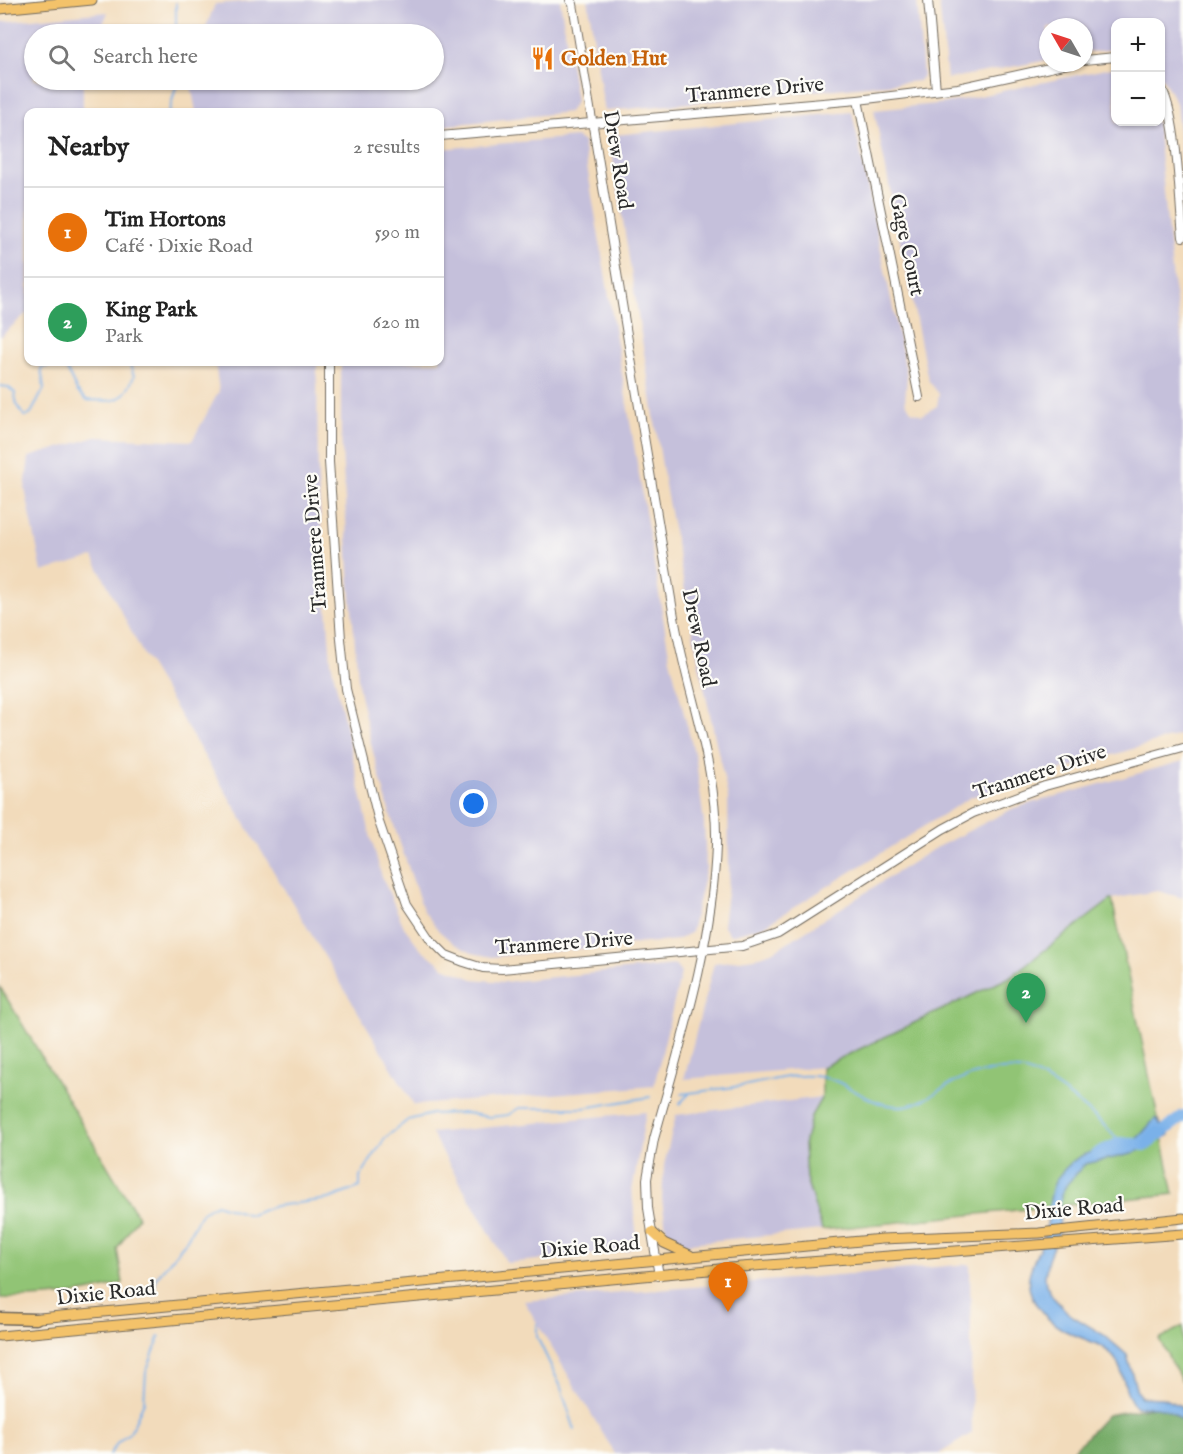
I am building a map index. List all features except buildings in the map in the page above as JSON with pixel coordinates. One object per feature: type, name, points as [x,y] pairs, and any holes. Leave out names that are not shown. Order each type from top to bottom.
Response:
[{"type":"highway","points":[[0,1318],[36,1319]]},
{"type":"main road","points":[[0,9],[92,0]]},
{"type":"main road","name":"Dixie Road","points":[[0,1322],[882,1239],[1039,1233],[1183,1218]]},
{"type":"main road","points":[[652,1232],[664,1243],[692,1256]]},
{"type":"main road","name":"Dixie Road","points":[[0,1336],[741,1267],[1183,1234]]},
{"type":"street","points":[[928,0],[936,90]]},
{"type":"street","name":"Drew Road","points":[[572,1],[675,622],[714,794],[716,842],[713,897],[702,951],[654,1139],[647,1179],[659,1276]]},
{"type":"street","points":[[1093,59],[1111,57]]},
{"type":"street","name":"Tranmere Drive","points":[[444,136],[858,100],[958,88],[1039,70]]},
{"type":"street","points":[[1165,92],[1170,112],[1183,237]]},
{"type":"street","name":"Gage Court","points":[[858,100],[919,397]]},
{"type":"street","name":"Tranmere Drive","points":[[329,366],[329,462],[346,689],[379,822],[398,885],[417,923],[446,955],[483,968],[502,969],[742,946],[778,934],[943,829],[1004,799],[1183,748]]},
{"type":"shaded area","points":[[261,0],[560,0],[576,101],[569,112],[444,126],[444,108],[195,108],[192,90],[444,90],[444,24],[207,24],[215,4]]},
{"type":"shaded area","points":[[588,0],[917,0],[923,76],[919,81],[607,111],[604,110]]},
{"type":"shaded area","points":[[939,0],[1183,0],[1183,169],[1176,103],[1165,82],[1165,18],[1111,18],[1111,50],[1093,52],[1093,18],[1039,18],[1039,62],[947,79]]},
{"type":"shaded area","points":[[108,12],[103,24],[24,24],[24,90],[83,90],[83,108],[24,108],[24,316],[0,337],[0,22]]},
{"type":"shaded area","points":[[1111,68],[1111,126],[1157,126],[1173,281],[1183,345],[1183,734],[971,797],[764,926],[730,935],[723,925],[729,876],[728,797],[700,669],[666,491],[610,139],[614,135],[852,112],[907,376],[905,401],[911,411],[922,415],[937,406],[939,394],[928,380],[874,110],[947,103]]},
{"type":"shaded area","points":[[576,137],[583,142],[670,659],[696,760],[704,823],[706,868],[691,932],[678,940],[492,957],[472,953],[454,944],[439,931],[423,910],[391,817],[359,690],[350,588],[341,433],[341,366],[444,366],[444,149]]},
{"type":"shaded area","points":[[216,366],[317,366],[318,481],[331,662],[371,838],[382,877],[404,927],[420,948],[444,967],[473,979],[504,982],[675,965],[681,973],[654,1086],[414,1105],[144,656],[93,557],[42,572],[25,489],[29,457],[96,437],[192,441],[219,391]]},
{"type":"shaded area","points":[[1183,761],[1183,898],[1158,891],[1112,899],[1008,978],[822,1067],[684,1079],[714,963],[755,958],[774,951],[935,848],[1014,808]]},
{"type":"shaded area","points":[[822,1097],[811,1116],[806,1178],[822,1230],[680,1244],[667,1236],[662,1199],[664,1165],[676,1115]]},
{"type":"shaded area","points":[[646,1112],[632,1191],[637,1239],[628,1251],[507,1263],[431,1133]]},
{"type":"shaded area","points":[[970,1264],[972,1433],[939,1454],[615,1454],[524,1301]]},
{"type":"green space","points":[[1112,899],[1174,1194],[822,1230],[806,1178],[804,1145],[811,1116],[822,1097],[822,1067],[1008,978]]},
{"type":"green space","points":[[0,987],[138,1217],[117,1249],[123,1283],[62,1296],[0,1298]]},
{"type":"green space","points":[[1183,1326],[1183,1379],[1181,1380],[1159,1339]]},
{"type":"green space","points":[[1164,1405],[1183,1421],[1183,1454],[1070,1454],[1107,1415]]},
{"type":"water","points":[[1156,1118],[1169,1135],[1132,1154],[1085,1164],[1067,1184],[1061,1194],[1059,1232],[1048,1259],[1045,1277],[1046,1285],[1053,1297],[1069,1314],[1104,1335],[1127,1355],[1137,1392],[1141,1397],[1162,1398],[1181,1406],[1183,1421],[1172,1412],[1161,1408],[1136,1407],[1129,1397],[1119,1365],[1111,1354],[1056,1325],[1035,1303],[1029,1285],[1030,1270],[1046,1229],[1053,1186],[1062,1171],[1085,1154],[1134,1141]]},
{"type":"waterway","points":[[176,3],[176,24]]},
{"type":"waterway","points":[[170,108],[175,90]]},
{"type":"waterway","points":[[0,386],[8,387],[15,393],[20,411],[25,416],[30,415],[44,389],[41,368],[48,366]]},
{"type":"waterway","points":[[65,366],[77,391],[86,400],[110,400],[121,397],[134,376],[130,366]]},
{"type":"waterway","points":[[682,1094],[811,1076],[841,1083],[875,1101],[905,1106],[919,1102],[967,1077],[992,1071],[1018,1070],[1043,1079],[1058,1088],[1101,1122],[1120,1143]]},
{"type":"waterway","points":[[679,1104],[689,1094]]},
{"type":"waterway","points":[[154,1294],[156,1278],[184,1244],[202,1212],[216,1204],[250,1215],[275,1206],[329,1199],[360,1187],[360,1177],[385,1138],[408,1120],[432,1114],[465,1113],[490,1117],[508,1115],[519,1108],[584,1108],[650,1097]]},
{"type":"waterway","points":[[1097,1154],[1120,1143],[1146,1145],[1183,1116]]},
{"type":"waterway","points":[[537,1324],[537,1337],[560,1385],[575,1430]]},
{"type":"waterway","points":[[110,1454],[118,1442],[130,1432],[144,1402],[146,1372],[160,1336]]},
{"type":"place","name":"Golden Hut","points":[[543,59]]},
{"type":"place","name":"King Park","points":[[1026,1023]]},
{"type":"place","name":"Tim Hortons","points":[[728,1312]]}]
